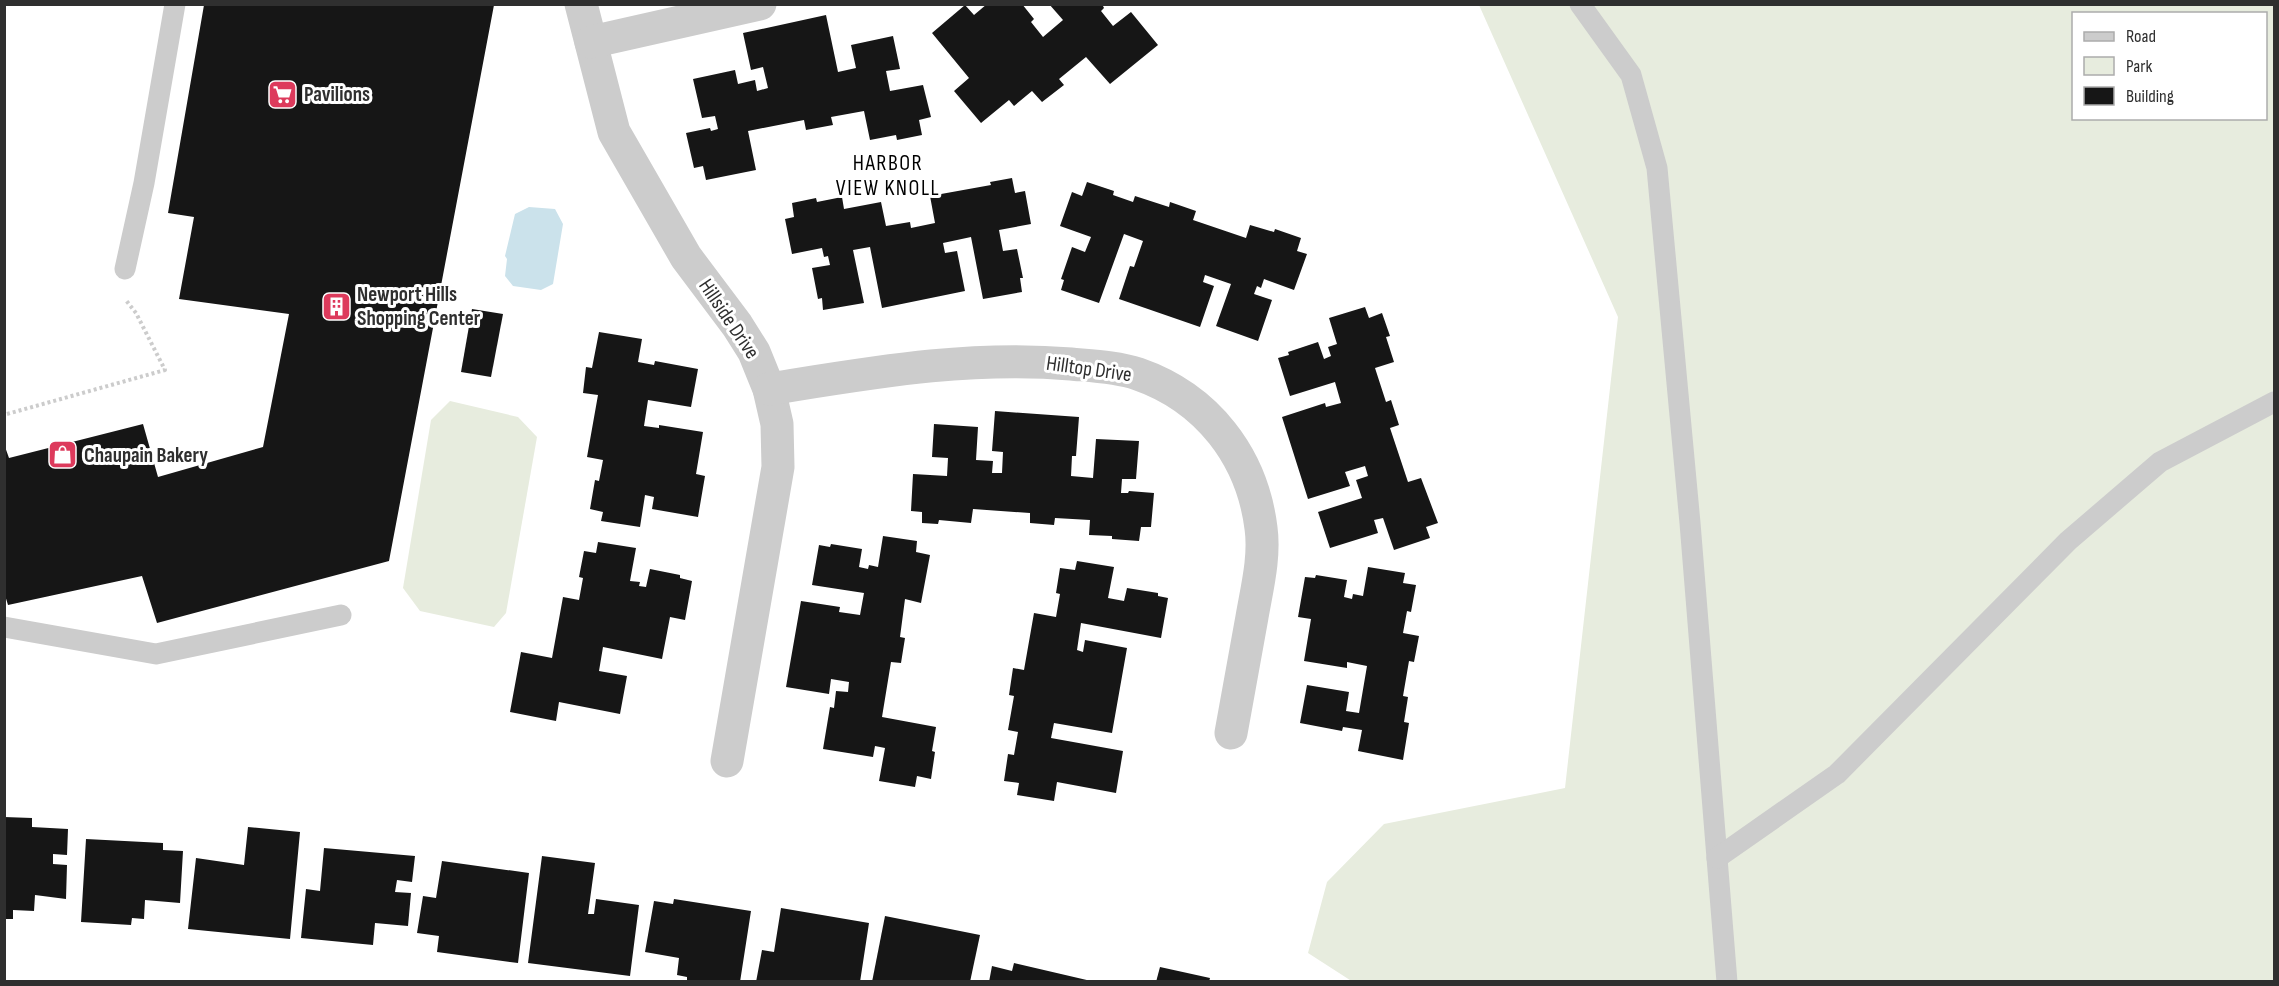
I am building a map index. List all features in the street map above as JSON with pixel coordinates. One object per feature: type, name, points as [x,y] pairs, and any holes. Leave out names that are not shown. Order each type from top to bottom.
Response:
[{"type":"street","name":"Hillside Drive","points":[[581,4],[615,132],[686,256],[754,352],[769,389],[777,424],[778,466],[727,761]]},
{"type":"street","points":[[591,42],[760,4]]},
{"type":"street","name":"Hilltop Drive","points":[[769,389],[897,369],[968,362],[1039,361],[1110,368],[1137,374],[1171,388],[1208,416],[1237,451],[1255,494],[1262,530],[1261,566],[1231,733]]},
{"type":"lane","points":[[125,269],[144,183],[175,4]]},
{"type":"lane","points":[[1580,4],[1631,75],[1657,168],[1690,523],[1726,981]]},
{"type":"lane","points":[[1717,858],[1837,774],[2068,541],[2160,462],[2274,402]]},
{"type":"lane","points":[[4,627],[156,654],[340,615]]},
{"type":"path","points":[[7,414],[165,370],[136,313],[123,296]]},
{"type":"green space","points":[[1479,5],[2274,5],[2274,981],[1353,982],[1308,953],[1327,882],[1384,824],[1565,788],[1618,317]]},
{"type":"green space","points":[[450,401],[518,417],[537,437],[506,613],[494,627],[420,611],[403,588],[431,420]]},
{"type":"water","points":[[529,207],[555,209],[563,224],[553,284],[541,290],[513,286],[505,276],[507,259],[505,256],[515,214]]},
{"type":"building","points":[[987,4],[1022,4],[1034,19],[1031,22],[1043,37],[1063,20],[1049,4],[1102,4],[1104,8],[1101,11],[1113,26],[1131,12],[1158,45],[1110,84],[1086,57],[1059,79],[1064,85],[1042,102],[1032,91],[1014,106],[1009,100],[981,123],[954,91],[969,78],[932,33],[965,5],[974,15]]},
{"type":"building","name":"Newport Hills Shopping Center","points":[[204,5],[494,5],[389,561],[157,623],[142,576],[8,605],[4,592],[4,444],[9,458],[143,424],[158,477],[263,447],[289,314],[179,299],[194,217],[168,213]]},
{"type":"building","points":[[826,15],[838,72],[856,68],[851,45],[893,36],[900,69],[886,71],[890,91],[923,85],[931,117],[919,120],[922,135],[897,140],[896,135],[870,140],[864,111],[831,117],[833,125],[806,130],[804,120],[748,131],[756,170],[706,180],[703,166],[694,168],[686,133],[710,128],[711,131],[718,129],[715,116],[702,118],[693,79],[735,70],[738,84],[755,80],[757,91],[768,88],[763,67],[751,70],[743,33]]},
{"type":"building","points":[[1012,178],[1015,193],[1025,191],[1031,224],[999,230],[1003,251],[1017,249],[1023,278],[1020,278],[1022,292],[983,299],[971,237],[943,243],[945,253],[957,251],[965,291],[882,308],[870,247],[853,250],[864,303],[823,310],[822,298],[818,299],[812,268],[830,265],[828,256],[824,257],[822,248],[792,254],[785,219],[794,217],[792,203],[816,198],[817,202],[842,197],[844,209],[881,202],[886,226],[910,222],[911,228],[935,223],[930,196],[991,185],[990,182]]},
{"type":"building","points":[[1087,182],[1114,191],[1113,195],[1133,202],[1135,196],[1169,207],[1170,202],[1196,211],[1193,220],[1246,238],[1250,225],[1274,232],[1275,229],[1301,238],[1297,251],[1307,254],[1294,290],[1264,279],[1261,288],[1257,286],[1254,294],[1272,300],[1258,341],[1216,326],[1231,284],[1205,275],[1203,282],[1214,286],[1200,327],[1119,299],[1130,266],[1134,267],[1143,241],[1124,234],[1099,303],[1061,290],[1064,280],[1061,279],[1072,247],[1085,252],[1091,237],[1060,226],[1072,192],[1082,196]]},
{"type":"building","points":[[1365,307],[1369,318],[1382,313],[1390,336],[1386,337],[1394,362],[1375,368],[1386,402],[1391,400],[1399,425],[1390,428],[1408,482],[1421,478],[1438,523],[1426,527],[1430,538],[1394,550],[1383,518],[1374,520],[1378,533],[1330,548],[1318,512],[1362,498],[1356,480],[1368,476],[1365,466],[1345,472],[1350,486],[1308,499],[1282,417],[1325,403],[1326,407],[1341,403],[1335,382],[1290,396],[1278,358],[1289,355],[1288,352],[1318,342],[1324,359],[1331,356],[1328,347],[1337,344],[1329,318]]},
{"type":"building","points":[[472,309],[503,314],[491,377],[461,372]]},
{"type":"building","points":[[599,332],[642,339],[638,362],[654,365],[655,361],[698,369],[691,407],[648,400],[644,426],[659,428],[659,425],[703,432],[696,474],[705,476],[698,517],[652,509],[654,497],[645,495],[640,527],[601,521],[603,512],[590,509],[595,480],[599,481],[603,460],[587,457],[598,395],[583,393],[586,367],[592,368]]},
{"type":"building","points":[[995,411],[1079,417],[1076,456],[1072,456],[1071,476],[1093,478],[1096,439],[1139,441],[1136,479],[1122,479],[1121,493],[1129,491],[1154,493],[1151,527],[1141,527],[1139,541],[1112,539],[1112,536],[1089,535],[1090,520],[1055,518],[1054,525],[1030,523],[1030,513],[973,509],[971,523],[939,520],[938,524],[922,523],[922,512],[911,511],[913,474],[947,476],[948,458],[932,457],[934,424],[978,427],[976,460],[993,461],[992,473],[1002,473],[1003,452],[992,451]]},
{"type":"building","points":[[883,536],[917,541],[916,552],[930,555],[921,603],[905,599],[900,637],[905,638],[901,663],[891,662],[882,717],[936,727],[931,779],[917,776],[915,787],[879,781],[885,748],[875,746],[873,757],[823,749],[830,707],[834,708],[836,691],[848,692],[849,682],[831,679],[829,694],[786,687],[801,601],[840,607],[839,612],[860,615],[864,593],[812,585],[819,545],[830,547],[831,544],[862,549],[859,567],[868,569],[869,565],[878,567]]},
{"type":"building","points":[[598,542],[636,548],[630,581],[640,582],[639,586],[646,587],[650,569],[680,575],[680,578],[692,581],[685,620],[670,617],[662,659],[603,647],[599,671],[627,676],[620,714],[559,702],[556,721],[510,712],[521,652],[552,658],[563,597],[579,600],[583,578],[579,577],[584,551],[596,553]]},
{"type":"building","points":[[1077,561],[1114,567],[1108,598],[1124,601],[1127,588],[1158,593],[1158,596],[1168,598],[1161,638],[1081,623],[1077,650],[1083,652],[1085,640],[1127,648],[1112,733],[1054,723],[1051,738],[1123,751],[1116,793],[1057,782],[1054,801],[1017,795],[1019,783],[1004,781],[1008,754],[1014,755],[1018,732],[1008,730],[1014,696],[1009,695],[1013,668],[1024,670],[1034,613],[1056,617],[1060,594],[1056,593],[1060,568],[1075,570]]},
{"type":"building","points":[[1368,567],[1405,573],[1403,583],[1416,585],[1411,612],[1407,611],[1403,633],[1419,636],[1414,662],[1409,661],[1403,696],[1408,697],[1404,722],[1409,723],[1403,760],[1358,751],[1362,730],[1343,727],[1342,731],[1300,723],[1307,685],[1349,692],[1346,711],[1359,713],[1367,666],[1347,662],[1347,668],[1304,661],[1311,619],[1298,617],[1305,577],[1315,578],[1316,575],[1347,580],[1344,597],[1352,599],[1353,594],[1363,596]]},
{"type":"building","points":[[4,817],[32,818],[32,827],[68,829],[67,855],[53,854],[53,864],[67,865],[66,899],[35,895],[34,911],[13,910],[13,919],[4,919]]},
{"type":"building","points":[[248,827],[300,832],[290,939],[188,929],[196,858],[244,865]]},
{"type":"building","points":[[86,839],[163,843],[163,850],[183,851],[180,903],[145,900],[144,919],[132,918],[131,925],[81,922]]},
{"type":"building","points":[[324,848],[415,856],[412,882],[397,880],[395,892],[411,893],[408,926],[375,923],[373,945],[301,938],[306,889],[320,891]]},
{"type":"building","points":[[542,856],[595,863],[588,914],[594,914],[596,899],[639,905],[630,976],[528,963]]},
{"type":"building","points":[[442,861],[529,873],[518,963],[437,952],[439,936],[417,933],[423,896],[436,898]]},
{"type":"building","points":[[674,899],[751,911],[740,982],[687,982],[687,977],[677,975],[679,958],[645,952],[654,901],[673,904]]},
{"type":"building","points":[[781,908],[869,923],[860,982],[756,982],[762,950],[774,952]]},
{"type":"building","points":[[885,916],[980,935],[970,982],[872,982]]},
{"type":"building","points":[[1014,963],[1091,982],[989,982],[992,966],[1012,971]]},
{"type":"building","points":[[1160,967],[1210,978],[1209,982],[1156,982]]},
{"type":"place","name":"Pavilions","points":[[283,94]]},
{"type":"place","name":"Newport Hills Shopping Center","points":[[336,306]]},
{"type":"place","name":"Chaupain Bakery","points":[[63,455]]},
{"type":"district","name":"HARBOR VIEW KNOLL","points":[[888,176]]}]
